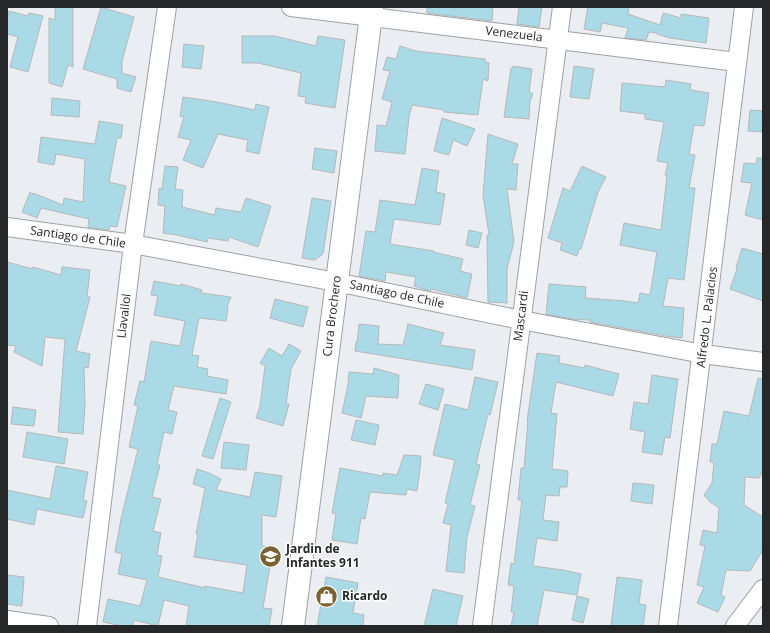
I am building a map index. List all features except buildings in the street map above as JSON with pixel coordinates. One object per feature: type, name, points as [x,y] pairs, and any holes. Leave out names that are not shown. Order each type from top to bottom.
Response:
[{"type":"street","name":"Llavallol","points":[[87,626],[133,244],[167,7]]},
{"type":"street","name":"Venezuela","points":[[291,7],[371,12],[557,40],[737,62]]},
{"type":"street","name":"Mascardi","points":[[482,626],[562,7]]},
{"type":"street","name":"Alfredo L. Palacios","points":[[668,626],[703,354],[744,7]]},
{"type":"street","name":"Cura Brochero","points":[[293,626],[371,12]]},
{"type":"street","name":"Santiago de Chile","points":[[7,227],[133,244],[336,282],[521,320],[703,354],[763,362]]},
{"type":"street","points":[[735,626],[763,588]]},
{"type":"street","points":[[7,620],[49,626]]},
{"type":"place","name":"Jardin de Infantes 911","points":[[270,556]]},
{"type":"place","name":"Ricardo","points":[[327,596]]}]
